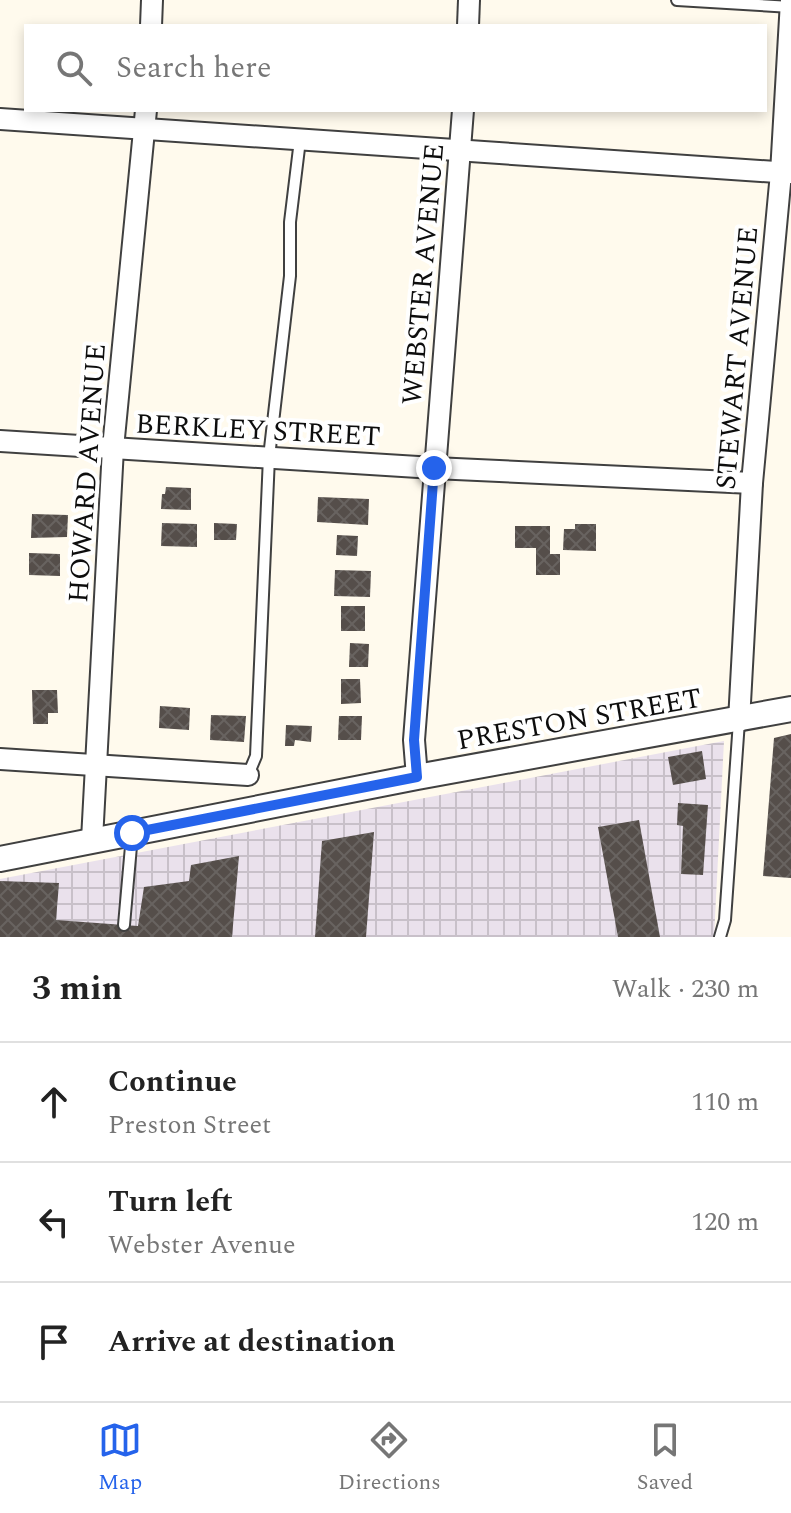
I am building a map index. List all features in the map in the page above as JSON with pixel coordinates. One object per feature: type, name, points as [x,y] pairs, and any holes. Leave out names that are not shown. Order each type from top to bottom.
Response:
[{"type":"street","points":[[151,24],[152,0]]},
{"type":"street","points":[[468,24],[469,0]]},
{"type":"street","name":"STEWART AVENUE","points":[[739,721],[752,483],[786,173],[791,1]]},
{"type":"street","name":"WEBSTER AVENUE","points":[[417,777],[414,740],[463,112]]},
{"type":"street","points":[[0,119],[146,120],[300,140],[786,173]]},
{"type":"street","name":"HOWARD AVENUE","points":[[92,840],[113,448],[146,120]]},
{"type":"street","name":"BERKLEY STREET","points":[[0,441],[434,468],[752,483]]},
{"type":"street","name":"PRESTON STREET","points":[[0,859],[417,777],[739,721],[791,709]]},
{"type":"street","points":[[0,759],[248,775]]},
{"type":"lane","points":[[677,0],[791,7]]},
{"type":"lane","points":[[248,775],[256,756],[269,457],[290,276],[290,222],[300,140]]},
{"type":"lane","points":[[720,937],[725,920],[739,721]]},
{"type":"lane","points":[[124,925],[132,833]]},
{"type":"shaded area","points":[[724,741],[714,937],[0,937],[0,879]]},
{"type":"building","points":[[166,487],[191,488],[191,510],[161,509]]},
{"type":"building","points":[[318,497],[369,499],[368,525],[317,522]]},
{"type":"building","points":[[32,514],[68,515],[67,537],[31,538]]},
{"type":"building","points":[[162,523],[197,524],[197,547],[161,546]]},
{"type":"building","points":[[214,523],[237,524],[236,540],[214,540]]},
{"type":"building","points":[[575,524],[596,524],[596,551],[563,550],[564,529],[575,529]]},
{"type":"building","points":[[515,526],[550,526],[550,554],[560,554],[560,575],[536,575],[536,548],[515,548]]},
{"type":"building","points":[[337,535],[358,536],[357,556],[336,555]]},
{"type":"building","points":[[29,553],[60,554],[60,576],[29,575]]},
{"type":"building","points":[[335,570],[371,571],[370,597],[334,596]]},
{"type":"building","points":[[341,606],[365,606],[365,631],[341,631]]},
{"type":"building","points":[[350,643],[369,644],[368,667],[349,667]]},
{"type":"building","points":[[341,679],[360,679],[361,703],[341,704]]},
{"type":"building","points":[[32,690],[57,690],[58,713],[48,713],[48,724],[33,724]]},
{"type":"building","points":[[160,706],[190,708],[189,730],[159,728]]},
{"type":"building","points":[[211,715],[246,716],[244,742],[210,740]]},
{"type":"building","points":[[339,716],[362,716],[361,740],[338,740]]},
{"type":"building","points":[[286,725],[312,726],[311,742],[295,740],[294,746],[285,746]]},
{"type":"building","points":[[791,734],[791,878],[763,876],[774,738]]},
{"type":"building","points":[[702,751],[706,779],[673,785],[668,757]]},
{"type":"building","points":[[678,803],[708,805],[703,875],[681,874],[683,826],[677,825]]},
{"type":"building","points":[[639,820],[660,937],[618,937],[598,827]]},
{"type":"building","points":[[374,832],[366,937],[315,937],[322,841]]},
{"type":"building","points":[[239,856],[232,937],[0,937],[0,881],[59,883],[56,920],[138,926],[144,887],[189,881],[191,865]]},
{"type":"route","points":[[132,833],[417,777],[414,740],[434,468]]}]
